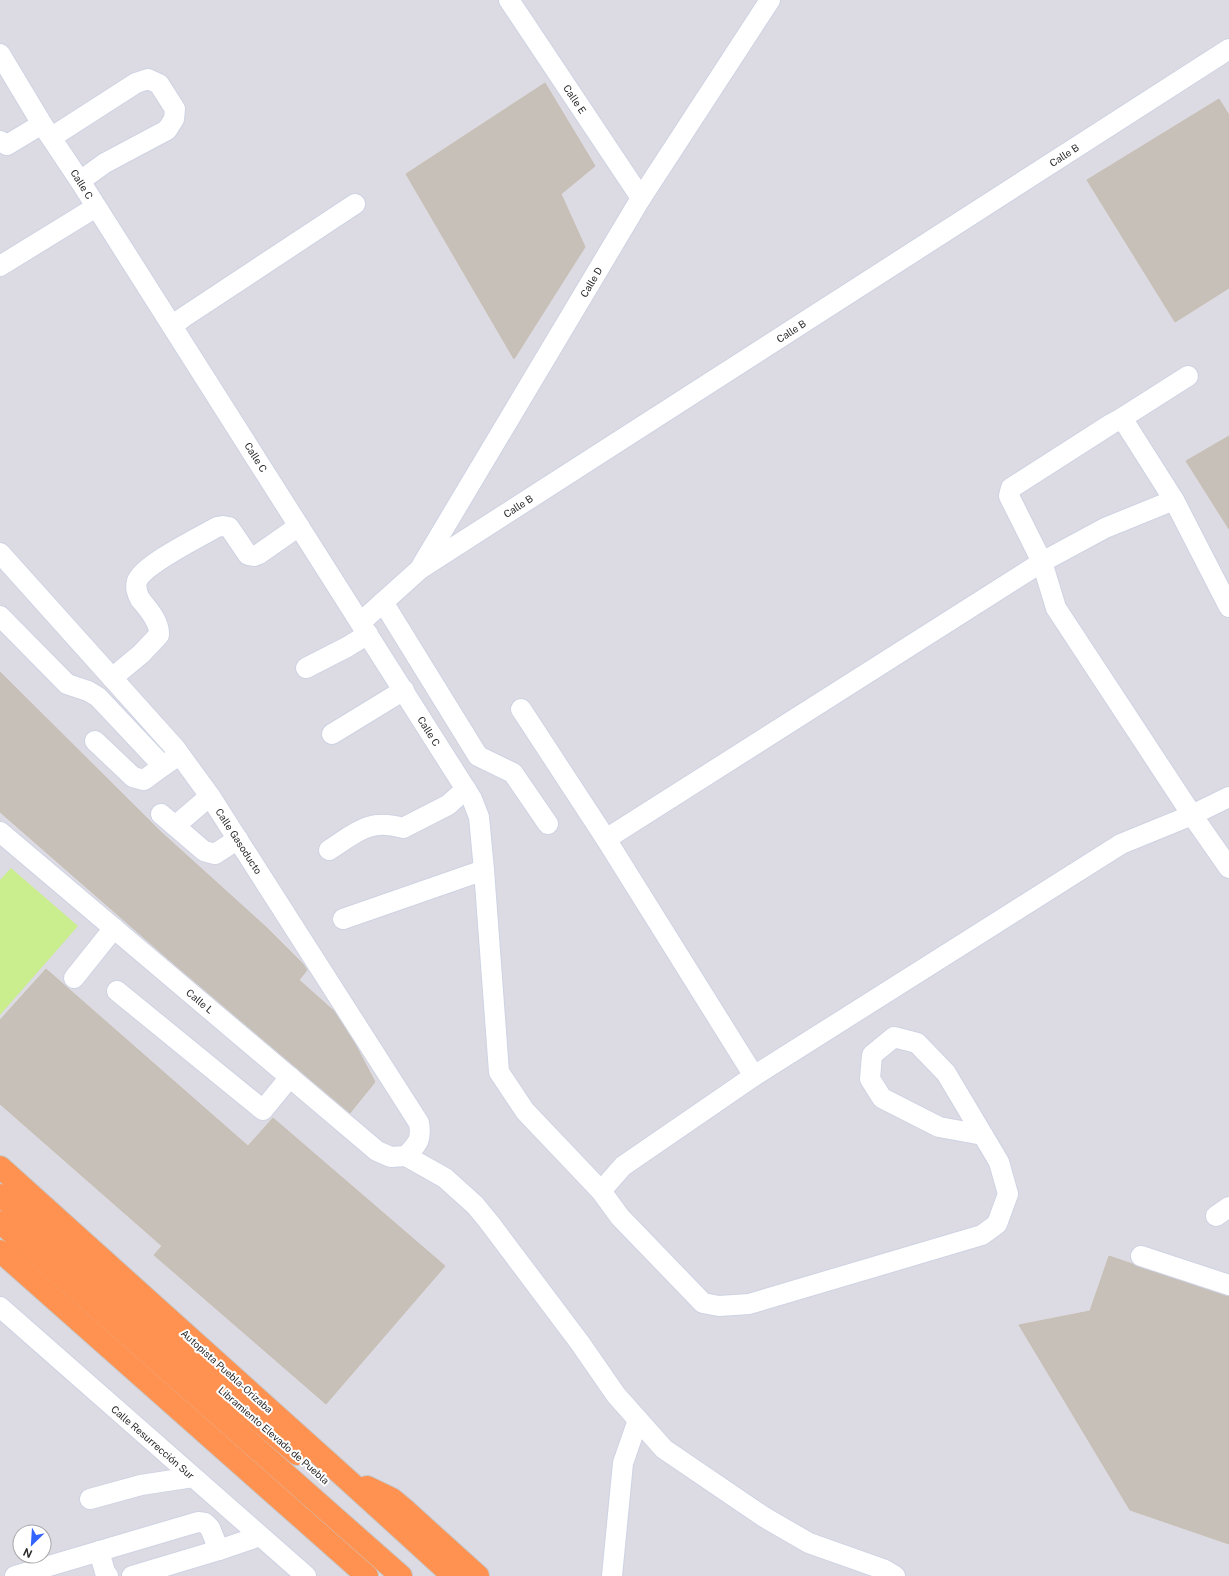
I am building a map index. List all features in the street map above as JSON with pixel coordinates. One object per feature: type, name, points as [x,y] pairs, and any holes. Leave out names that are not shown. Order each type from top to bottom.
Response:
[{"type":"highway","name":"Autopista Puebla-Orizaba","points":[[0,1168],[453,1576]]},
{"type":"highway","points":[[0,1195],[104,1301],[401,1576]]},
{"type":"highway","points":[[0,1222],[104,1301]]},
{"type":"highway","points":[[0,1251],[367,1576]]},
{"type":"highway","name":"Libramiento Elevado de Puebla","points":[[104,1301],[284,1443],[434,1576]]},
{"type":"highway","points":[[350,1482],[365,1486],[392,1499],[478,1576]]},
{"type":"street","name":"Calle E","points":[[509,0],[641,198]]},
{"type":"street","name":"Calle D","points":[[420,569],[641,198],[770,0]]},
{"type":"street","name":"Calle B","points":[[306,668],[347,647],[364,628],[383,602],[420,569],[1229,49]]},
{"type":"street","name":"Calle C","points":[[0,54],[472,799],[479,817],[499,1072],[525,1112],[601,1191],[620,1217],[703,1303],[719,1306],[749,1304],[982,1235],[997,1224],[1008,1194],[1000,1162],[946,1073],[917,1043],[894,1037],[872,1055],[870,1079],[882,1098],[939,1127],[983,1135]]},
{"type":"street","points":[[0,141],[7,145],[47,130],[136,83],[148,79],[159,84],[175,109],[174,119],[167,130],[105,163],[80,181]]},
{"type":"street","points":[[172,326],[355,204]]},
{"type":"street","points":[[0,266],[96,207]]},
{"type":"street","points":[[1188,376],[1011,488],[1009,496],[1042,562],[1056,608],[1192,815],[1229,868]]},
{"type":"street","points":[[1122,418],[1174,500],[1229,607]]},
{"type":"street","points":[[606,839],[1042,562],[1105,528],[1174,500]]},
{"type":"street","points":[[112,678],[141,654],[159,635],[160,628],[138,595],[136,588],[137,580],[152,564],[218,527],[229,527],[248,555],[254,556],[299,526]]},
{"type":"street","name":"Calle Gasoducto","points":[[0,553],[175,748],[171,760],[210,796],[419,1123],[421,1135],[418,1144],[406,1156]]},
{"type":"street","points":[[383,602],[478,756],[513,773],[548,824]]},
{"type":"street","points":[[0,616],[67,684],[88,691],[98,697],[171,760],[144,780],[137,779],[133,777],[95,741]]},
{"type":"street","points":[[332,734],[404,690]]},
{"type":"street","points":[[522,709],[606,839],[754,1076]]},
{"type":"street","points":[[329,850],[364,828],[374,824],[403,828],[448,805],[466,789]]},
{"type":"street","points":[[210,796],[168,820],[204,851],[215,854],[238,839]]},
{"type":"street","points":[[601,1191],[623,1166],[754,1076],[1120,844],[1192,815],[1229,797]]},
{"type":"street","name":"Calle L","points":[[0,832],[377,1151],[391,1157],[406,1156]]},
{"type":"street","points":[[343,920],[484,870]]},
{"type":"street","points":[[74,978],[114,928]]},
{"type":"street","points":[[117,991],[264,1110],[290,1077]]},
{"type":"street","points":[[406,1156],[445,1178],[475,1205],[580,1343],[616,1395],[664,1449],[764,1517],[809,1543],[885,1570],[894,1576]]},
{"type":"street","points":[[1141,1256],[1229,1285]]},
{"type":"street","name":"Calle Resurrección Sur","points":[[0,1307],[305,1576]]},
{"type":"street","points":[[612,1576],[623,1463],[638,1420]]},
{"type":"street","points":[[90,1499],[141,1485],[193,1477]]},
{"type":"street","points":[[15,1576],[198,1522],[205,1523],[210,1528],[219,1550]]},
{"type":"street","points":[[132,1576],[260,1536]]},
{"type":"street","points":[[100,1551],[105,1572],[108,1576]]},
{"type":"shaded area","points":[[0,0],[1229,0],[1229,1576],[0,1576]]},
{"type":"green space","points":[[11,868],[78,926],[0,1015],[0,880]]},
{"type":"building","points":[[545,83],[595,166],[561,194],[585,247],[514,359],[406,174]]},
{"type":"building","points":[[1219,99],[1229,115],[1229,288],[1175,322],[1087,180]]},
{"type":"building","points":[[1229,436],[1229,529],[1186,461]]},
{"type":"building","points":[[0,672],[161,832],[267,928],[303,964],[307,970],[299,980],[335,1012],[354,1042],[375,1082],[350,1113],[174,964],[0,812]]},
{"type":"building","points":[[46,969],[248,1146],[273,1118],[445,1266],[326,1404],[154,1255],[162,1246],[0,1104],[0,1020]]},
{"type":"building","points":[[1109,1256],[1229,1297],[1229,1544],[1130,1510],[1019,1325],[1090,1311]]}]
